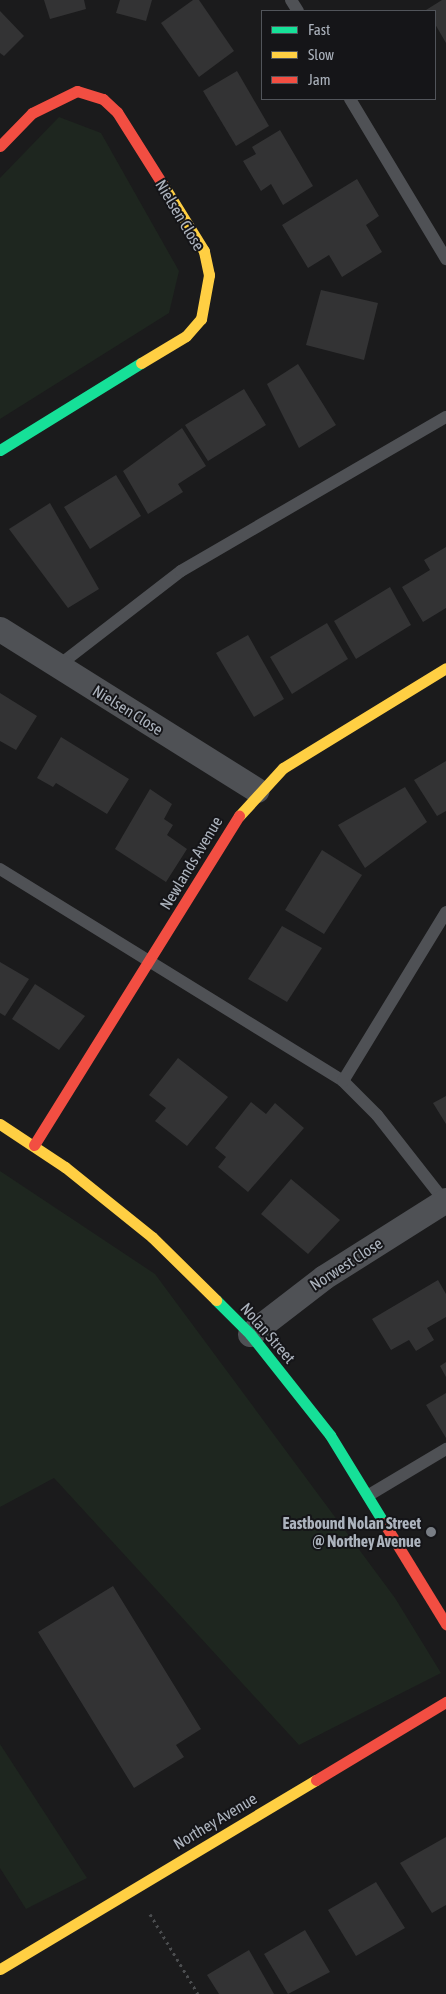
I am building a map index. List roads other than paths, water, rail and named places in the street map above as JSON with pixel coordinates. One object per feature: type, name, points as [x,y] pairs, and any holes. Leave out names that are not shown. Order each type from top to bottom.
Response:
[{"type":"street","name":"Nielsen Close","points":[[0,146],[32,113],[59,96],[77,92],[104,99],[117,112],[204,251],[209,275],[201,319],[186,336],[0,450]]},
{"type":"street","name":"Nielsen Close","points":[[0,629],[257,790]]},
{"type":"street","name":"Newlands Avenue","points":[[34,1145],[257,790],[312,749],[446,668]]},
{"type":"street","name":"Nolan Street","points":[[0,1124],[34,1145],[152,1237],[250,1334],[330,1435],[369,1495],[446,1624]]},
{"type":"street","name":"Norwest Close","points":[[250,1334],[324,1277],[446,1201]]},
{"type":"street","name":"Northey Avenue","points":[[0,1969],[446,1702]]},
{"type":"lane","points":[[351,100],[446,259]]},
{"type":"lane","points":[[58,666],[181,572],[446,417]]},
{"type":"lane","points":[[0,869],[149,964],[343,1081],[377,1115],[446,1201]]},
{"type":"lane","points":[[343,1081],[446,912]]},
{"type":"lane","points":[[369,1495],[446,1449]]},
{"type":"place","name":"Eastbound Nolan Street @ Northey Avenue","points":[[431,1532]]}]
